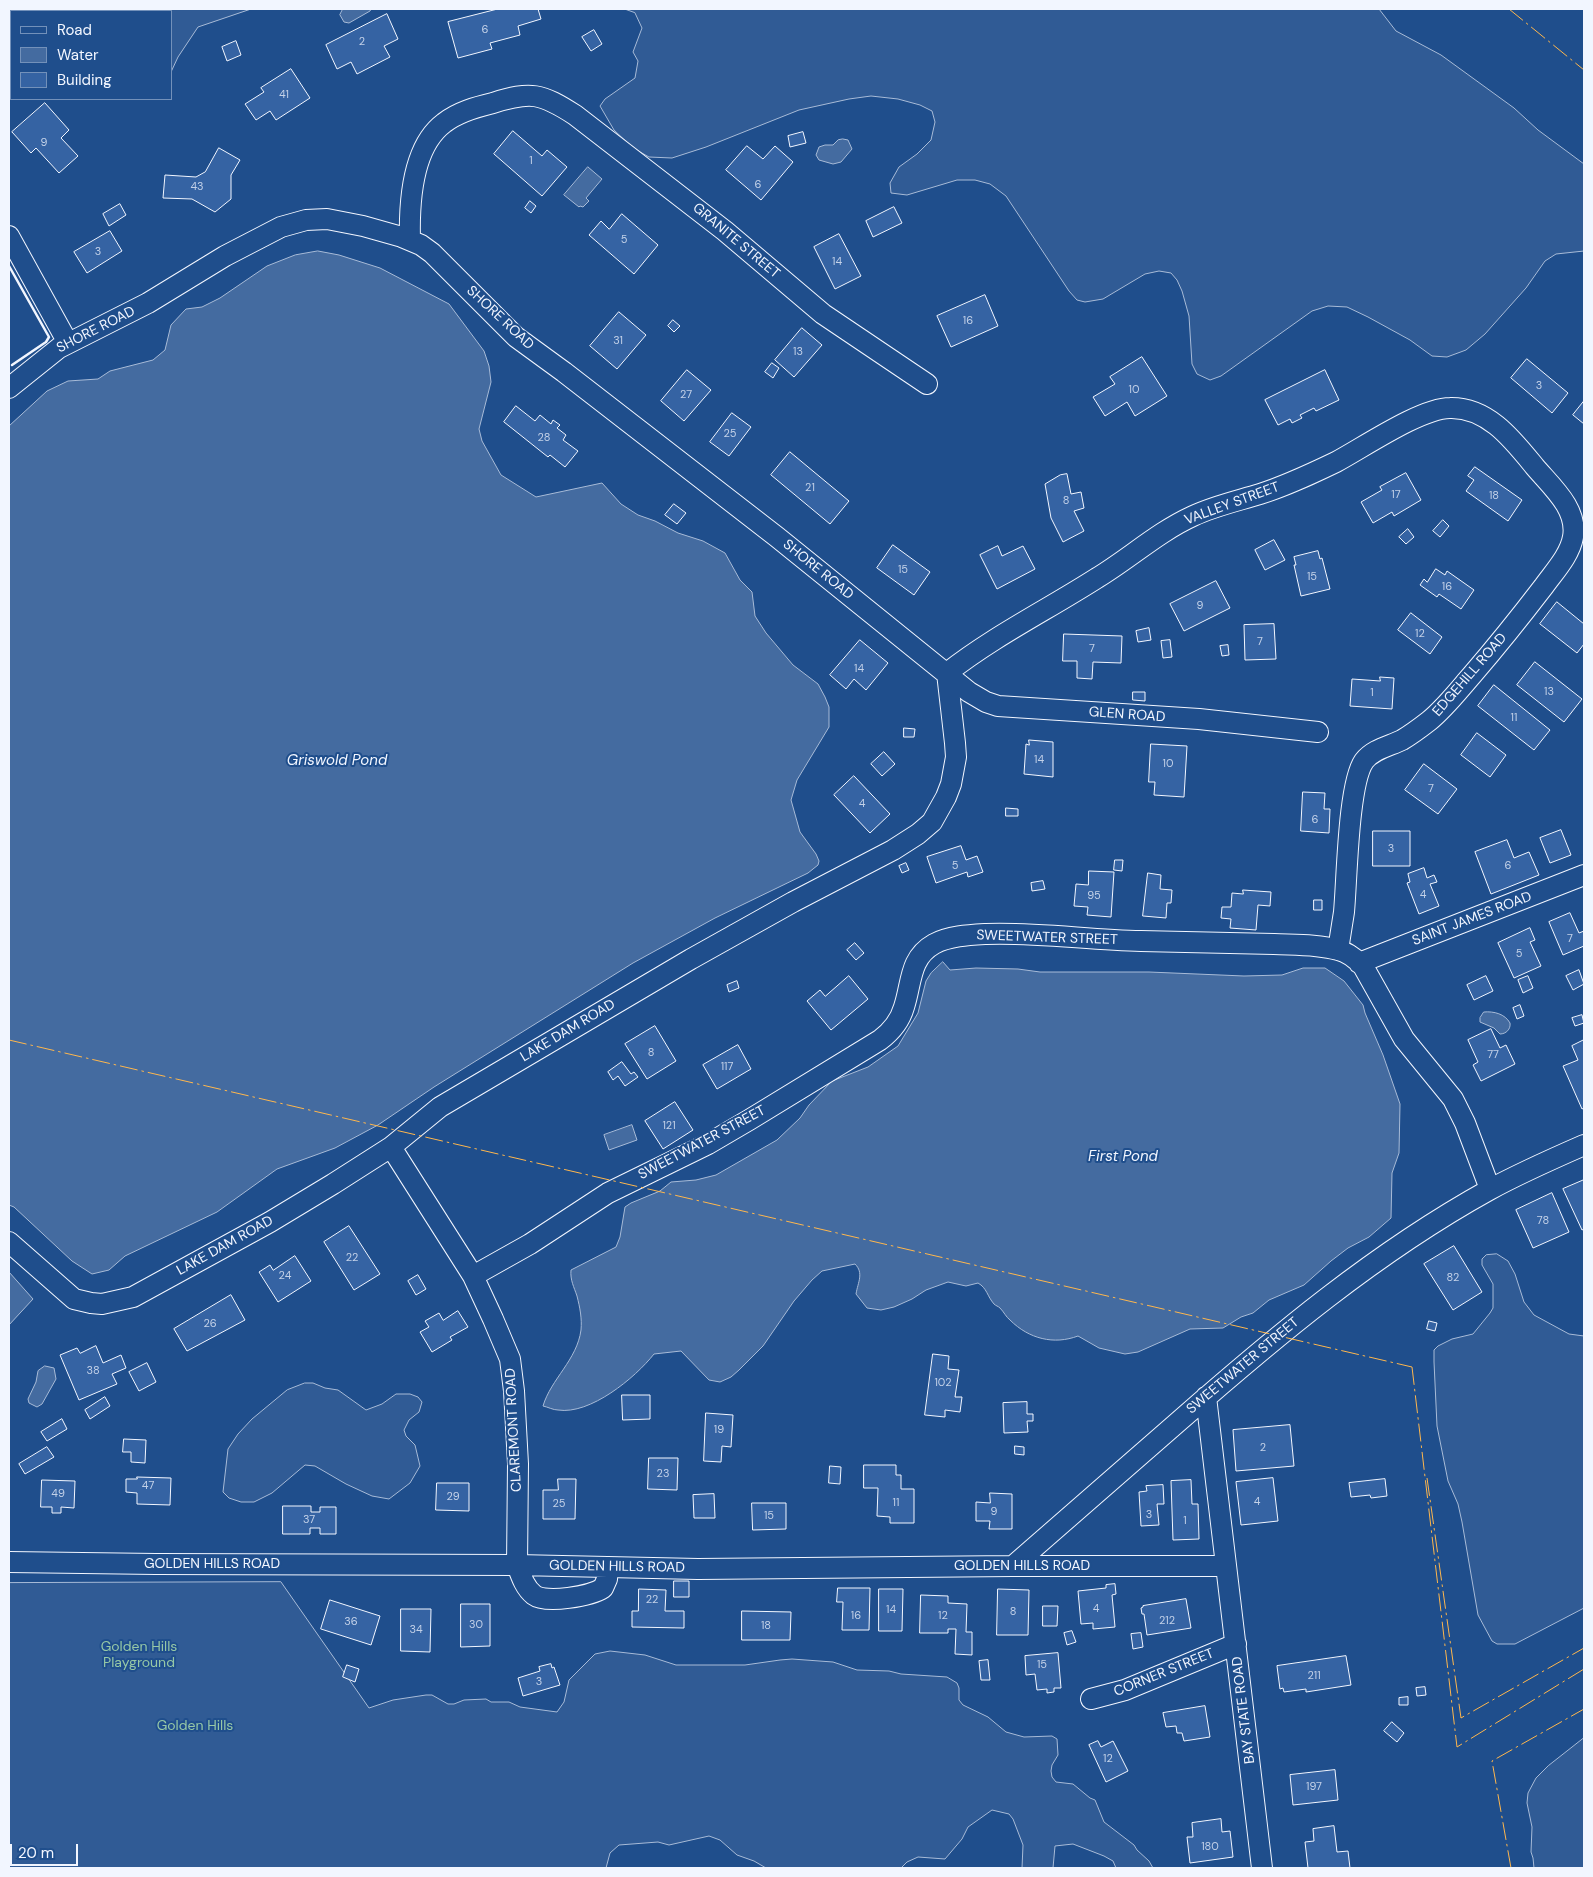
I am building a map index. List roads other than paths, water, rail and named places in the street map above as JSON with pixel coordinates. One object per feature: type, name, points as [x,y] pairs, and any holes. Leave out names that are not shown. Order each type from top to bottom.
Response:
[{"type":"street","name":"GRANITE STREET","points":[[410,240],[416,174],[420,154],[432,134],[443,123],[456,115],[476,107],[520,96],[535,95],[556,102],[575,115],[726,230],[813,306],[927,384]]},
{"type":"street","name":"SHORE ROAD","points":[[9,388],[50,354],[68,342],[148,303],[226,256],[269,232],[289,224],[314,219],[341,221],[410,240],[432,253],[516,337],[777,537],[946,673]]},
{"type":"street","points":[[9,236],[68,342]]},
{"type":"street","name":"VALLEY STREET","points":[[946,673],[998,636],[1083,587],[1153,538],[1190,517],[1299,479],[1337,461],[1411,420],[1436,409],[1463,408],[1482,415]]},
{"type":"street","name":"EDGEHILL ROAD","points":[[1338,950],[1354,794],[1363,762],[1371,754],[1416,732],[1445,707],[1530,604],[1565,557],[1572,542],[1574,524],[1571,513],[1560,496],[1513,442],[1482,415]]},
{"type":"street","name":"GLEN ROAD","points":[[946,673],[970,692],[994,706],[1198,719],[1318,732]]},
{"type":"street","name":"LAKE DAM ROAD","points":[[9,1242],[70,1296],[80,1301],[96,1304],[112,1303],[133,1297],[270,1222],[391,1147],[440,1107],[471,1088],[792,902],[893,850],[927,827],[939,812],[954,771],[956,743],[946,673]]},
{"type":"street","name":"SAINT JAMES ROAD","points":[[1360,963],[1584,875]]},
{"type":"street","name":"SWEETWATER STREET","points":[[472,1276],[530,1244],[608,1193],[708,1144],[884,1036],[896,1025],[902,1012],[911,974],[918,959],[925,951],[940,942],[968,935],[1006,934],[1138,941],[1312,946],[1347,953],[1360,963],[1404,1039],[1453,1099],[1490,1189]]},
{"type":"street","name":"SWEETWATER STREET","points":[[1013,1566],[1206,1397],[1294,1322],[1323,1300],[1419,1233],[1490,1189],[1584,1145]]},
{"type":"street","name":"CLAREMONT ROAD","points":[[391,1147],[472,1276],[504,1344],[511,1366],[518,1464],[517,1565]]},
{"type":"street","name":"BAY STATE ROAD","points":[[1206,1397],[1262,1868]]},
{"type":"street","name":"GOLDEN HILLS ROAD","points":[[9,1562],[517,1565],[698,1570],[1013,1566],[1225,1559]]},
{"type":"street","points":[[517,1565],[522,1580],[530,1591],[536,1597],[549,1598],[581,1596],[599,1591],[606,1583],[608,1567]]},
{"type":"street","name":"CORNER STREET","points":[[1091,1699],[1125,1690],[1236,1644]]},
{"type":"water","points":[[343,9],[371,9],[349,23],[344,22],[340,15]]},
{"type":"water","points":[[838,140],[848,140],[852,149],[841,162],[833,164],[819,160],[816,155],[819,147],[833,145]]},
{"type":"water","points":[[588,167],[602,179],[586,198],[589,201],[583,207],[579,207],[564,195]]},
{"type":"water","name":"Griswold Pond","points":[[318,251],[339,255],[380,268],[449,304],[484,351],[489,366],[491,382],[479,429],[482,441],[501,475],[536,497],[602,483],[621,504],[638,515],[655,521],[678,533],[703,541],[725,553],[740,580],[752,592],[755,616],[766,633],[793,665],[818,684],[829,707],[829,727],[797,780],[791,800],[800,832],[819,861],[818,865],[808,873],[715,918],[633,963],[434,1087],[378,1125],[335,1148],[277,1169],[217,1212],[125,1256],[109,1270],[92,1274],[72,1261],[14,1207],[9,1205],[9,426],[47,391],[68,381],[98,379],[110,371],[153,360],[165,350],[171,325],[186,309],[202,307],[220,298],[267,266],[295,255]]},
{"type":"water","name":"First Pond","points":[[943,962],[950,970],[976,968],[1018,969],[1040,972],[1149,972],[1244,976],[1282,975],[1303,968],[1325,968],[1344,981],[1363,1005],[1400,1104],[1399,1153],[1392,1173],[1391,1218],[1369,1237],[1348,1248],[1331,1261],[1304,1285],[1269,1300],[1253,1313],[1241,1317],[1223,1328],[1190,1329],[1138,1352],[1125,1354],[1099,1348],[1078,1336],[1069,1339],[1051,1340],[1034,1336],[1017,1327],[994,1304],[983,1287],[978,1283],[966,1286],[948,1282],[926,1290],[894,1307],[881,1310],[867,1308],[856,1294],[860,1274],[855,1264],[822,1271],[812,1280],[794,1301],[763,1346],[731,1377],[720,1382],[709,1380],[681,1351],[654,1354],[624,1384],[597,1401],[571,1410],[556,1410],[543,1406],[579,1341],[581,1330],[580,1309],[571,1270],[616,1247],[620,1237],[625,1207],[660,1191],[671,1182],[696,1180],[716,1175],[777,1140],[800,1118],[809,1105],[832,1081],[868,1067],[898,1046],[918,1013],[926,981],[931,973]]},
{"type":"water","points":[[1484,1012],[1492,1012],[1505,1017],[1510,1023],[1508,1031],[1500,1034],[1494,1028],[1480,1022]]},
{"type":"water","points":[[632,1125],[637,1140],[609,1150],[604,1135]]},
{"type":"water","points":[[9,1272],[33,1299],[9,1325]]},
{"type":"water","points":[[45,1366],[54,1368],[56,1379],[42,1404],[37,1407],[29,1403],[28,1399],[36,1382],[38,1371]]},
{"type":"park label","name":"Golden Hills Playground","points":[[139,1655]]},
{"type":"park label","name":"Golden Hills","points":[[195,1726]]}]
